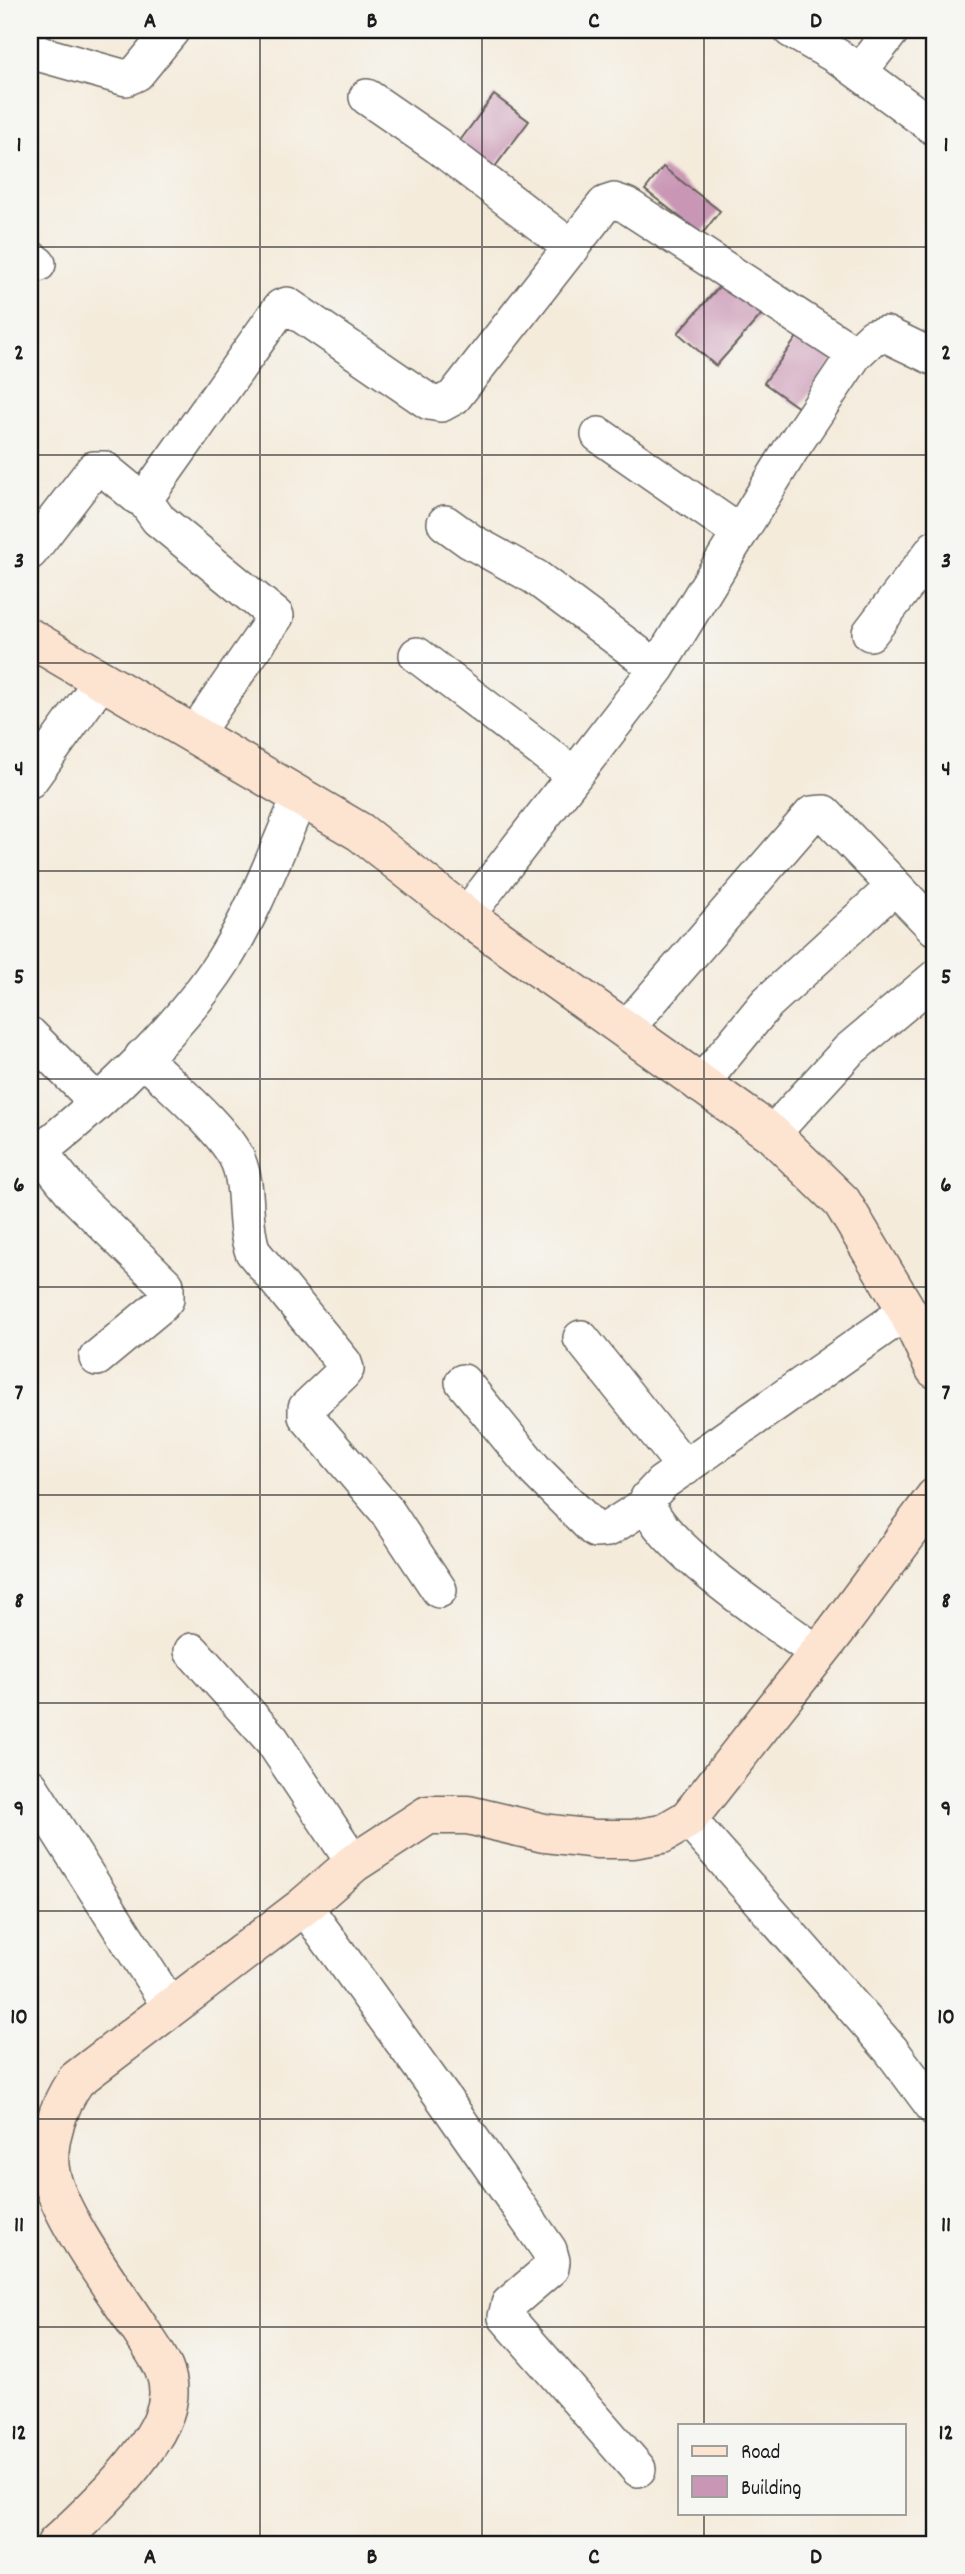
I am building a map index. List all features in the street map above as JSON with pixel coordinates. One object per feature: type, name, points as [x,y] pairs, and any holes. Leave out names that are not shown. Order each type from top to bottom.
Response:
[{"type":"street","points":[[30,51],[126,78],[137,73],[172,30]]},
{"type":"street","points":[[791,30],[860,71],[935,128]]},
{"type":"street","points":[[860,71],[892,30]]},
{"type":"street","points":[[367,97],[438,146],[572,248]]},
{"type":"street","points":[[143,498],[281,307],[287,305],[429,401],[441,404],[454,397],[606,204],[614,201],[626,205],[855,354]]},
{"type":"street","points":[[466,916],[657,668],[855,354],[873,337],[885,334],[935,358]]},
{"type":"street","points":[[599,435],[740,533]]},
{"type":"street","points":[[30,552],[94,469],[104,469],[143,498],[158,519],[276,616],[194,735]]},
{"type":"street","points":[[445,523],[470,541],[535,577],[657,668]]},
{"type":"street","points":[[870,633],[935,548]]},
{"type":"street","points":[[30,638],[360,832],[466,916],[772,1134],[842,1202],[907,1311],[935,1369]]},
{"type":"street","points":[[417,655],[573,774]]},
{"type":"street","points":[[30,780],[102,680]]},
{"type":"street","points":[[97,1358],[161,1305],[166,1298],[166,1286],[35,1155],[142,1057],[222,962],[252,909],[300,797]]},
{"type":"street","points":[[625,1030],[812,814],[824,813],[935,928]]},
{"type":"street","points":[[700,1085],[767,1003],[894,887]]},
{"type":"street","points":[[772,1134],[848,1051],[935,978]]},
{"type":"street","points":[[30,1035],[96,1101]]},
{"type":"street","points":[[142,1057],[227,1142],[238,1162],[244,1184],[247,1235],[253,1252],[344,1363],[346,1369],[306,1408],[306,1416],[386,1510],[439,1590]]},
{"type":"street","points":[[463,1382],[536,1471],[594,1530],[608,1529],[647,1504],[655,1489],[907,1311]]},
{"type":"street","points":[[582,1338],[685,1468]]},
{"type":"street","points":[[56,2544],[133,2464],[162,2419],[168,2399],[164,2367],[76,2229],[51,2175],[41,2134],[76,2080],[304,1906],[354,1863],[428,1815],[468,1815],[544,1833],[596,1839],[633,1839],[662,1834],[688,1819],[818,1653],[935,1497]]},
{"type":"street","points":[[647,1504],[656,1520],[690,1557],[746,1602],[818,1653]]},
{"type":"street","points":[[192,1651],[272,1740],[354,1863]]},
{"type":"street","points":[[30,1786],[171,2008]]},
{"type":"street","points":[[688,1819],[882,2039],[935,2109]]},
{"type":"street","points":[[304,1906],[549,2250],[551,2268],[509,2304],[506,2317],[638,2469]]},
{"type":"building","points":[[494,95],[529,121],[494,168],[459,142]]},
{"type":"building","points":[[663,167],[720,211],[702,234],[645,190]]},
{"type":"building","points":[[724,281],[762,314],[716,366],[678,333]]},
{"type":"building","points":[[800,333],[835,357],[799,408],[764,383]]}]
